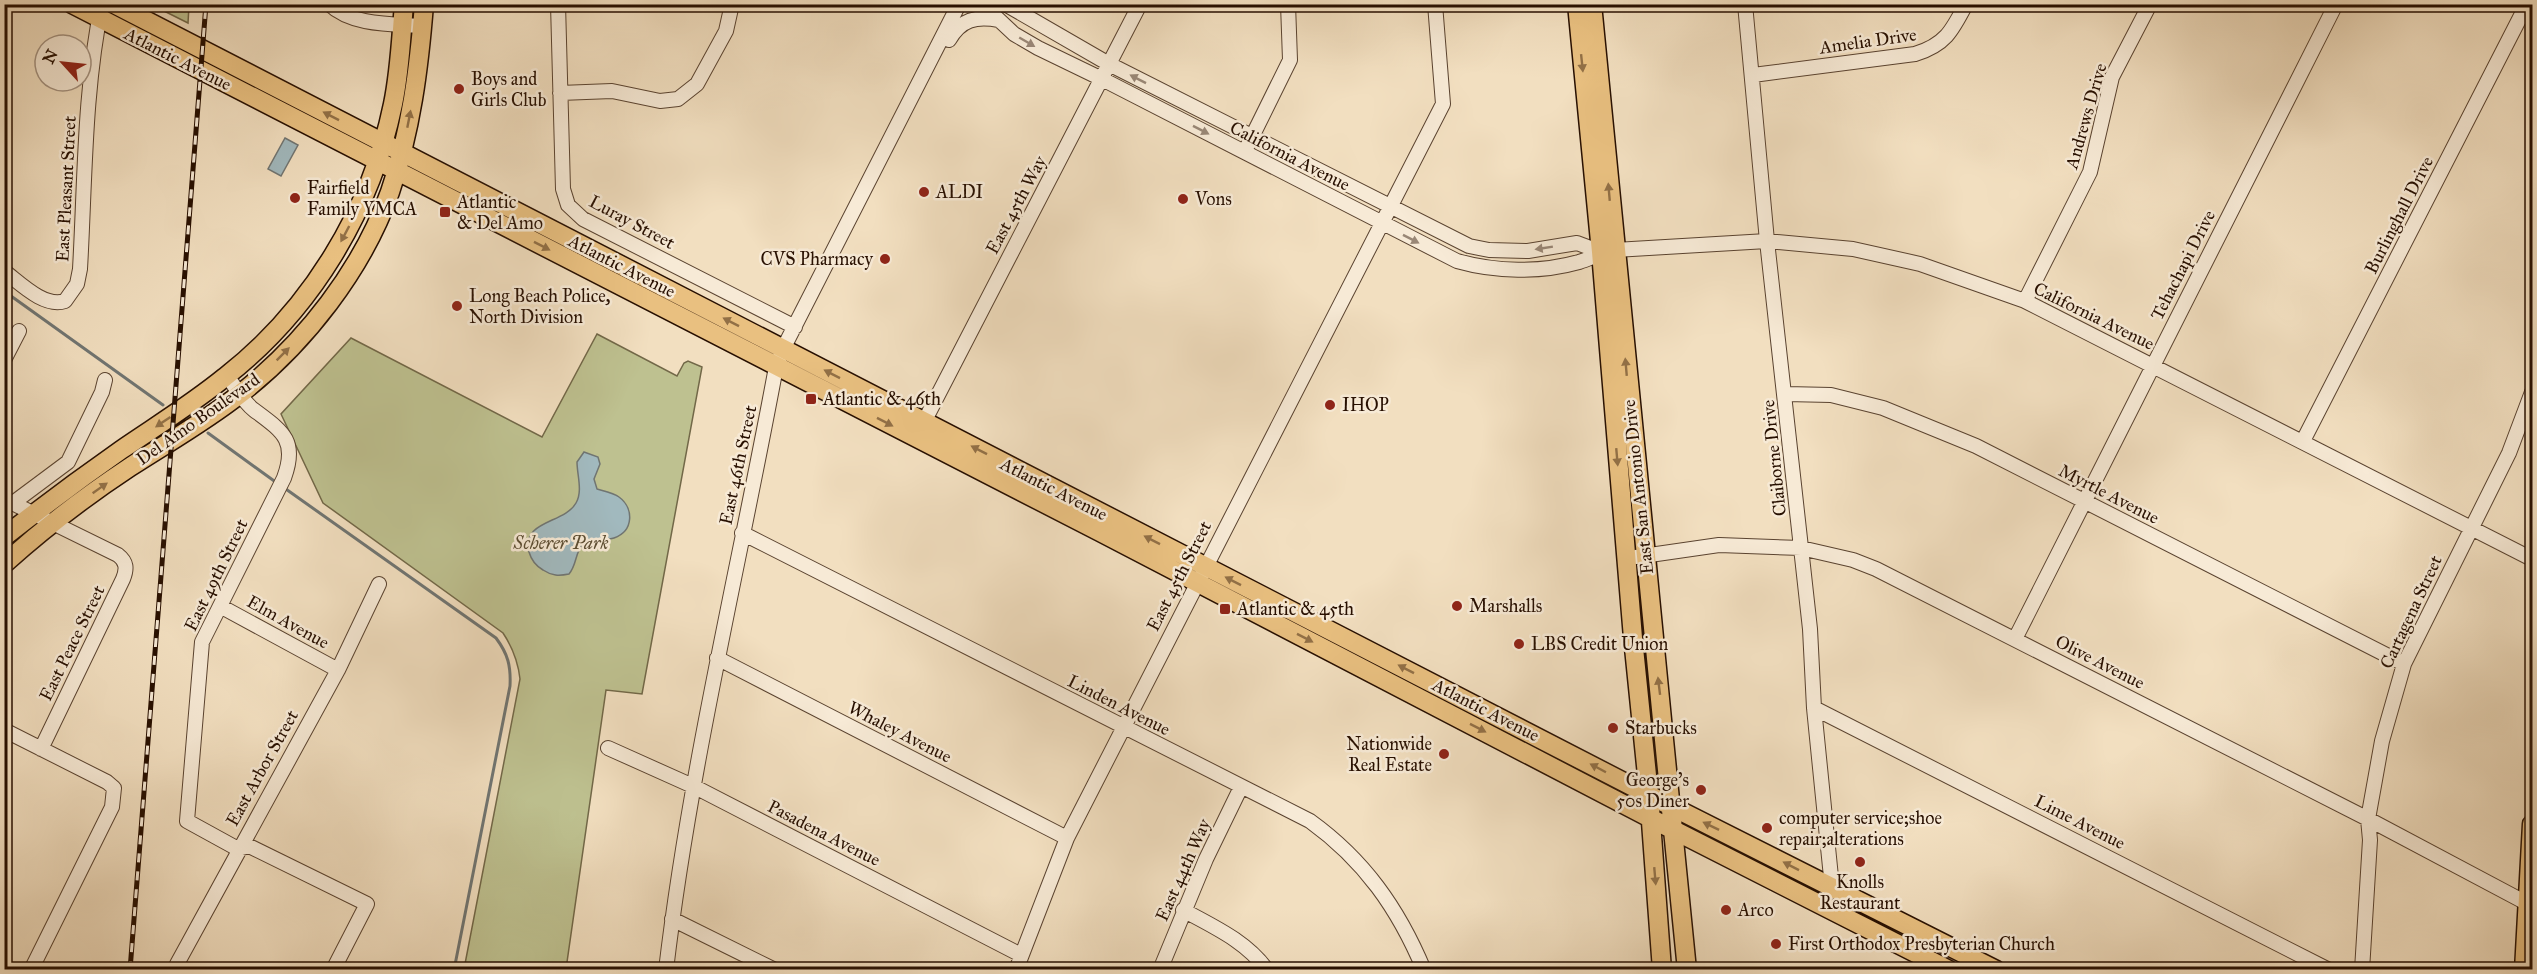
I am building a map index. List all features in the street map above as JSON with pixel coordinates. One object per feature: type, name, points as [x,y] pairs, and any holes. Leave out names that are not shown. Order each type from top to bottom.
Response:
[{"type":"main road","name":"Atlantic Avenue","points":[[72,4],[100,12],[378,162],[776,367],[1650,795],[1996,969]]},
{"type":"main road","name":"Atlantic Avenue","points":[[114,4],[924,422],[1650,818],[1949,969]]},
{"type":"main road","name":"Del Amo Boulevard","points":[[4,537],[34,513],[227,376],[251,356],[291,315],[323,273],[347,231],[378,162],[393,101],[404,4]]},
{"type":"main road","name":"Del Amo Boulevard","points":[[4,564],[53,522],[241,393],[299,338],[336,291],[371,234],[402,152],[413,99],[424,4]]},
{"type":"main road","name":"East San Antonio Drive","points":[[1576,4],[1646,556],[1675,829],[1687,969]]},
{"type":"main road","name":"East San Antonio Drive","points":[[1592,4],[1626,557],[1650,795],[1662,969]]},
{"type":"main road","points":[[2524,969],[2530,905],[2532,824]]},
{"type":"street","points":[[329,4],[338,13],[350,18],[422,26]]},
{"type":"street","name":"Luray Street","points":[[558,4],[563,189],[572,210],[583,219],[795,327]]},
{"type":"street","points":[[560,93],[612,91],[660,101],[678,99],[697,84],[726,31],[732,4]]},
{"type":"street","name":"East 46th Street","points":[[666,969],[672,919],[717,658],[776,367],[783,349],[959,4]]},
{"type":"street","name":"California Avenue","points":[[982,4],[1014,34],[1038,48],[1457,261],[1481,268],[1525,270],[1580,262],[1608,251],[1767,241],[1853,249],[1920,264],[2025,301],[2532,559]]},
{"type":"street","name":"California Avenue","points":[[1005,4],[1109,64],[1452,238],[1489,250],[1528,251],[1577,243],[1608,251]]},
{"type":"street","name":"East 45th Way","points":[[924,422],[1140,4]]},
{"type":"street","points":[[1244,152],[1290,60],[1288,4]]},
{"type":"street","name":"East 45th Street","points":[[1016,969],[1067,838],[1443,104],[1435,4]]},
{"type":"street","name":"Claiborne Drive","points":[[1745,4],[1767,241],[1786,394],[1810,629],[1814,708],[1833,887]]},
{"type":"street","name":"Amelia Drive","points":[[1753,75],[1915,54],[1934,49],[1953,29],[1966,4]]},
{"type":"street","name":"Andrews Drive","points":[[2025,301],[2090,172],[2112,77],[2150,4]]},
{"type":"street","name":"Tehachapi Drive","points":[[2016,639],[2336,4]]},
{"type":"street","name":"Burlinghall Drive","points":[[2303,441],[2527,4]]},
{"type":"street","name":"East Pleasant Street","points":[[4,272],[48,301],[59,303],[65,301],[77,284],[80,269],[90,90],[100,12]]},
{"type":"street","points":[[935,53],[945,48],[955,30],[964,21],[982,18],[999,20]]},
{"type":"street","points":[[4,360],[19,331]]},
{"type":"street","name":"East 49th Street","points":[[227,376],[252,409],[266,417],[284,434],[291,455],[285,478],[202,642],[188,821],[238,849]]},
{"type":"street","points":[[9,501],[68,462],[102,392],[105,380]]},
{"type":"street","name":"Cartagena Street","points":[[2362,969],[2370,840],[2368,819],[2382,741],[2404,664],[2509,453],[2532,392]]},
{"type":"street","name":"Myrtle Avenue","points":[[1786,394],[1831,395],[1883,408],[1976,446],[2404,664]]},
{"type":"street","points":[[9,501],[53,522]]},
{"type":"street","name":"East Peace Street","points":[[41,748],[123,579],[125,564],[124,559],[118,555],[53,522]]},
{"type":"street","name":"Linden Avenue","points":[[742,533],[1310,820],[1338,841],[1365,869],[1399,917],[1424,969]]},
{"type":"street","name":"Olive Avenue","points":[[1626,557],[1719,545],[1801,548],[1853,560],[1876,569],[2016,639],[2368,819],[2530,905]]},
{"type":"street","name":"East Arbor Street","points":[[176,969],[238,849],[338,670],[379,584]]},
{"type":"street","name":"Elm Avenue","points":[[220,606],[338,670]]},
{"type":"street","name":"Whaley Avenue","points":[[717,658],[1067,838]]},
{"type":"street","name":"Lime Avenue","points":[[1814,708],[2330,969]]},
{"type":"street","points":[[4,730],[114,788],[112,807],[32,969]]},
{"type":"street","name":"Pasadena Avenue","points":[[608,748],[695,787],[1021,955]]},
{"type":"street","name":"East 44th Way","points":[[1160,969],[1183,910],[1241,787]]},
{"type":"street","points":[[238,849],[249,846],[367,904],[333,969]]},
{"type":"street","points":[[1822,906],[1833,887]]},
{"type":"street","points":[[1183,910],[1234,938],[1257,956],[1267,969]]},
{"type":"street","points":[[672,919],[775,969]]},
{"type":"green space","points":[[152,5],[189,5],[188,23]]},
{"type":"green space","name":"Scherer Park","points":[[597,334],[677,376],[684,363],[688,361],[702,367],[642,694],[606,690],[566,969],[464,969],[520,679],[516,660],[503,633],[323,503],[281,414],[351,338],[542,437]]},
{"type":"water","points":[[285,138],[298,145],[281,176],[268,169]]},
{"type":"water","points":[[584,452],[598,457],[600,464],[594,479],[597,489],[619,497],[627,507],[630,519],[621,535],[583,544],[569,574],[553,574],[546,572],[534,562],[529,552],[528,542],[531,534],[537,528],[570,510],[576,503],[579,488],[577,462]]},
{"type":"waterway","points":[[4,291],[163,405]]},
{"type":"waterway","points":[[208,433],[277,483]]},
{"type":"waterway","points":[[283,487],[496,638],[506,655],[510,686],[454,970]]},
{"type":"railway","points":[[130,970],[206,4]]},
{"type":"place","name":"Boys and Girls Club","points":[[459,89]]},
{"type":"place","name":"ALDI","points":[[924,192]]},
{"type":"place","name":"Fairfield Family YMCA","points":[[295,198]]},
{"type":"place","name":"Vons","points":[[1183,199]]},
{"type":"place","name":"Atlantic & Del Amo","points":[[445,212]]},
{"type":"place","name":"CVS Pharmacy","points":[[885,259]]},
{"type":"place","name":"Long Beach Police, North Division","points":[[457,306]]},
{"type":"place","name":"Atlantic & 46th","points":[[811,399]]},
{"type":"place","name":"IHOP","points":[[1330,405]]},
{"type":"place","name":"Marshalls","points":[[1457,606]]},
{"type":"place","name":"Atlantic & 45th","points":[[1225,609]]},
{"type":"place","name":"LBS Credit Union","points":[[1519,644]]},
{"type":"place","name":"Starbucks","points":[[1613,728]]},
{"type":"place","name":"Nationwide Real Estate","points":[[1444,754]]},
{"type":"place","name":"George's 50s Diner","points":[[1701,790]]},
{"type":"place","name":"computer service;shoe repair;alterations","points":[[1767,828]]},
{"type":"place","name":"Knolls Restaurant","points":[[1860,862]]},
{"type":"place","name":"Arco","points":[[1726,910]]},
{"type":"place","name":"First Orthodox Presbyterian Church","points":[[1776,944]]}]
